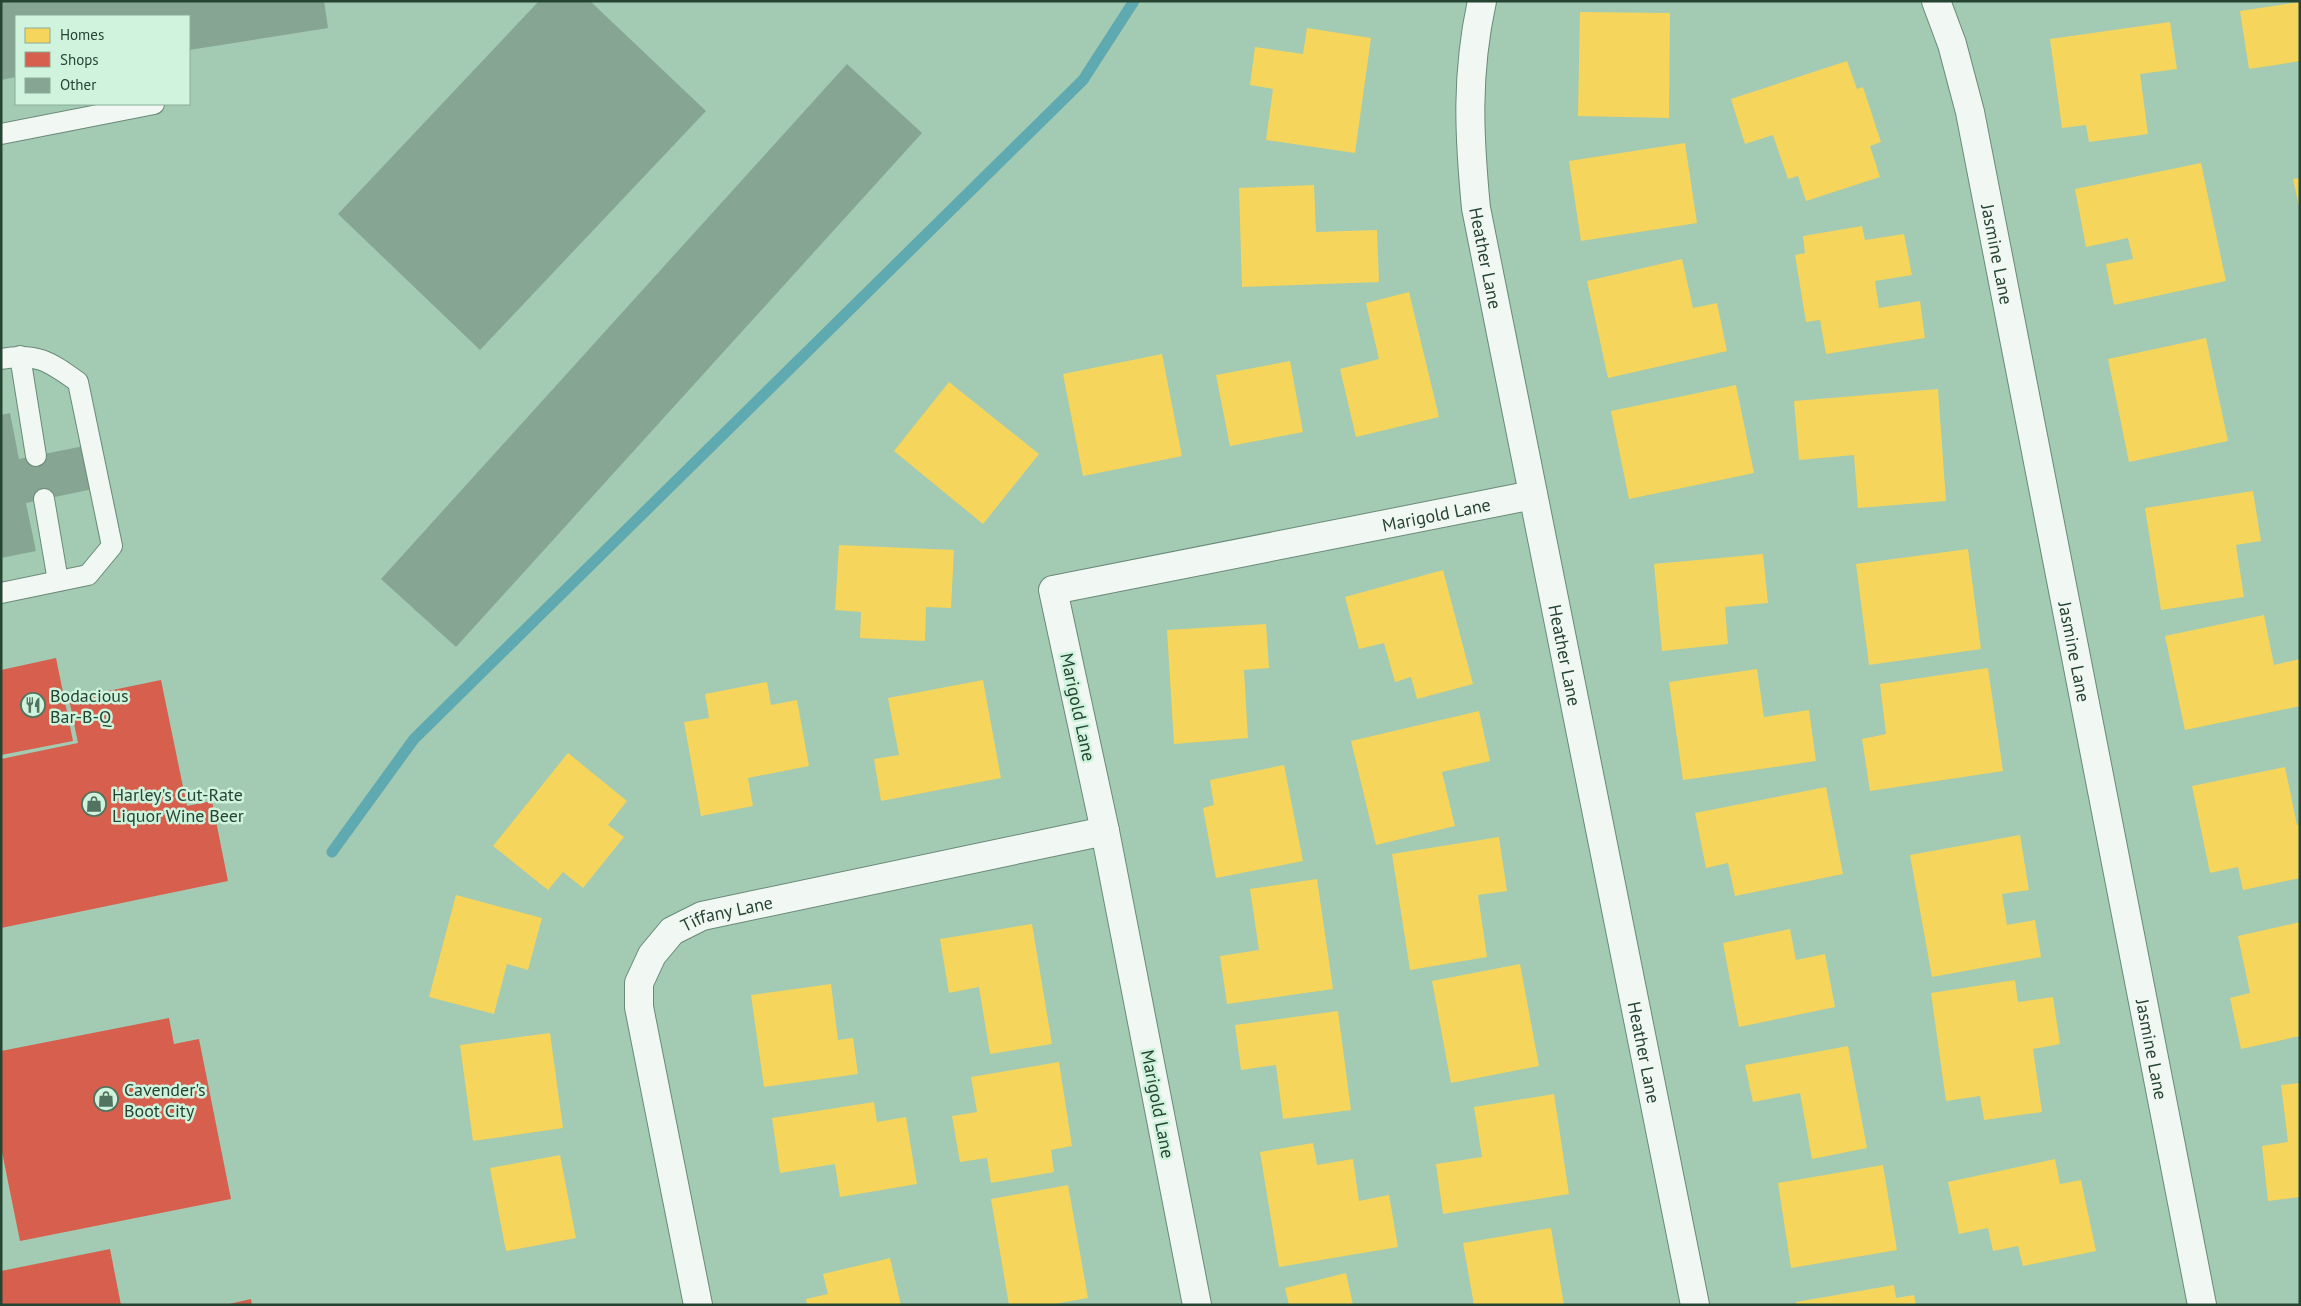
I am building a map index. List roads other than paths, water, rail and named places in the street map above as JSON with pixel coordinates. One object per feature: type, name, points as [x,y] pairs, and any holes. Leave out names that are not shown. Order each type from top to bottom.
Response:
[{"type":"street","name":"Heather Lane","points":[[1482,1],[1474,36],[1469,92],[1476,208],[1695,1305]]},
{"type":"street","name":"Jasmine Lane","points":[[1936,1],[1952,44],[1972,122],[2202,1305]]},
{"type":"street","name":"Marigold Lane","points":[[1197,1305],[1104,831],[1053,590],[1533,494]]},
{"type":"street","name":"Tiffany Lane","points":[[698,1305],[639,1007],[639,982],[652,955],[672,931],[702,916],[1104,831]]},
{"type":"lane","points":[[1,134],[149,105]]},
{"type":"lane","points":[[1,593],[88,575],[112,546],[78,382],[49,361],[11,357],[36,456]]},
{"type":"lane","points":[[44,499],[58,581]]},
{"type":"waterway","points":[[332,852],[414,739],[1083,80],[1134,1]]},
{"type":"place","name":"Bodacious Bar-B-Q","points":[[33,705]]},
{"type":"place","name":"Harley's Cut-Rate Liquor Wine Beer","points":[[94,804]]},
{"type":"place","name":"Cavender's Boot City","points":[[106,1099]]}]
